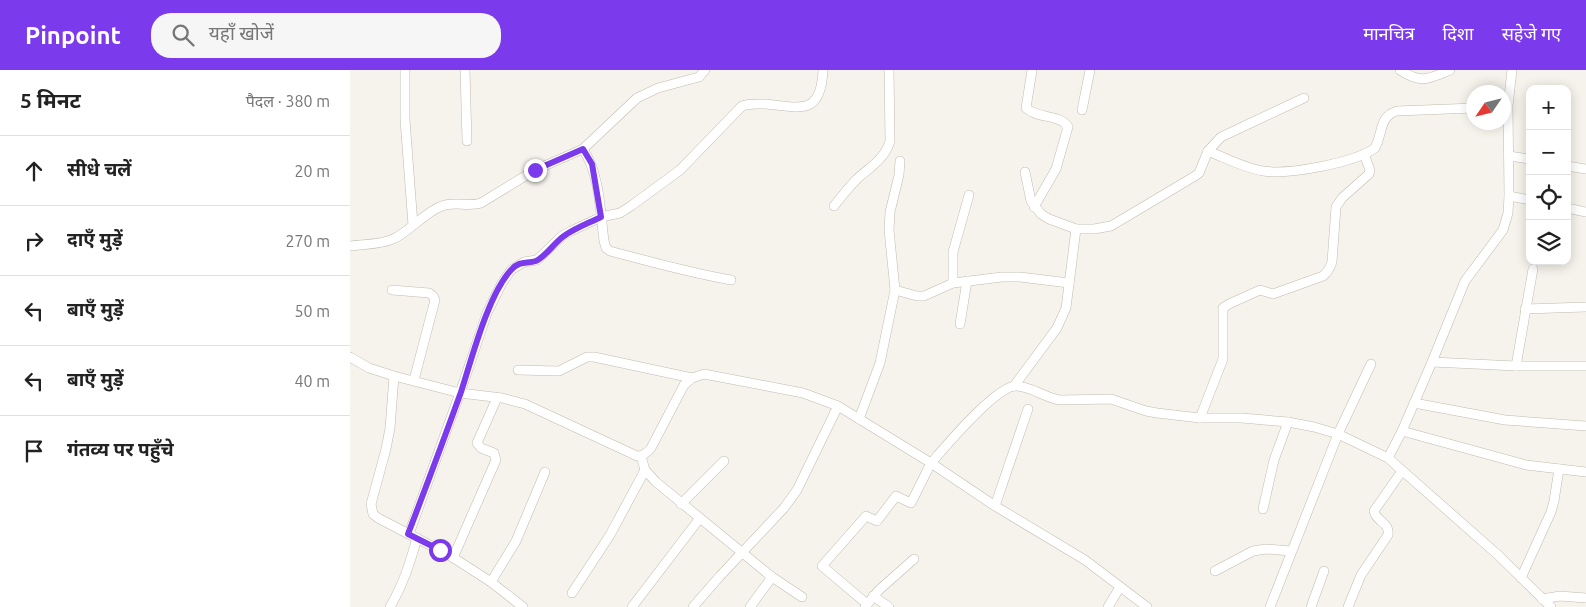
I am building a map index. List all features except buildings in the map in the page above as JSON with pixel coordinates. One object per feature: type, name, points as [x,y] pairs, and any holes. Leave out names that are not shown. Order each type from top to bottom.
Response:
[{"type":"street","points":[[405,70],[404,120],[413,225]]},
{"type":"street","points":[[465,70],[466,141]]},
{"type":"street","points":[[350,246],[385,242],[393,239],[434,210],[446,205],[474,205],[480,203],[535,170],[583,149],[637,98],[658,88],[699,77],[706,70]]},
{"type":"street","points":[[390,607],[400,590],[408,569],[413,536],[487,313],[511,270],[524,262],[537,260],[562,236],[601,217],[626,210],[680,170],[742,106],[752,103],[796,107],[813,103],[820,92],[823,70]]},
{"type":"street","points":[[834,206],[856,180],[879,160],[888,149],[890,141],[889,70]]},
{"type":"street","points":[[1032,70],[1026,108],[1031,112],[1064,122],[1067,124],[1068,131],[1053,176],[1034,207]]},
{"type":"street","points":[[1082,110],[1090,70]]},
{"type":"street","points":[[1400,70],[1422,80],[1450,70]]},
{"type":"street","points":[[1510,85],[1512,70]]},
{"type":"street","points":[[1025,172],[1031,201],[1040,214],[1076,229],[1103,228],[1119,222],[1195,176],[1199,172],[1208,151],[1228,133],[1304,98]]},
{"type":"street","points":[[1208,151],[1254,169],[1273,172],[1326,165],[1364,154],[1375,148],[1385,119],[1391,113],[1397,111],[1466,108]]},
{"type":"street","points":[[1388,458],[1402,431],[1465,281],[1503,230],[1508,213],[1509,196],[1507,130]]},
{"type":"street","points":[[583,149],[592,164],[606,248],[610,251],[688,272],[731,280]]},
{"type":"street","points":[[1200,418],[1223,359],[1223,308],[1260,290],[1273,294],[1322,276],[1330,268],[1336,207],[1342,198],[1369,174],[1370,170],[1364,154]]},
{"type":"street","points":[[1509,156],[1526,158]]},
{"type":"street","points":[[859,419],[880,363],[895,290],[889,230],[890,212],[899,174],[900,161]]},
{"type":"street","points":[[1571,167],[1586,169]]},
{"type":"street","points":[[953,283],[953,252],[969,195]]},
{"type":"street","points":[[1509,196],[1526,199]]},
{"type":"street","points":[[1571,209],[1586,212]]},
{"type":"street","points":[[889,607],[868,602],[822,566],[866,516],[878,521],[896,496],[911,503],[931,463],[949,441],[998,394],[1014,386],[1058,328],[1066,308],[1076,229]]},
{"type":"street","points":[[1516,366],[1533,269]]},
{"type":"street","points":[[895,290],[924,296],[953,283],[1002,277],[1020,277],[1069,283]]},
{"type":"street","points":[[960,324],[967,281]]},
{"type":"street","points":[[392,290],[429,293],[435,300],[414,380]]},
{"type":"street","points":[[1525,309],[1586,307]]},
{"type":"street","points":[[518,370],[565,369],[587,357],[594,356],[692,378]]},
{"type":"street","points":[[350,357],[369,368],[394,376],[460,392],[526,404],[637,456],[647,453],[651,448],[684,385],[692,378],[704,374],[803,393],[838,406],[931,463],[995,506],[1085,560],[1148,607]]},
{"type":"street","points":[[1432,362],[1516,366],[1586,366]]},
{"type":"street","points":[[1270,607],[1338,434],[1371,364]]},
{"type":"street","points":[[394,376],[390,428],[371,504],[373,514],[453,558],[491,582],[523,607]]},
{"type":"street","points":[[1014,386],[1024,387],[1052,399],[1111,399],[1146,411],[1200,418],[1242,418],[1288,422],[1338,434],[1388,458],[1498,555],[1521,578],[1541,603],[1551,607]]},
{"type":"street","points":[[453,558],[496,460],[494,453],[481,448],[478,443],[497,398]]},
{"type":"street","points":[[1414,403],[1505,420],[1586,426]]},
{"type":"street","points":[[693,607],[784,508],[797,490],[838,406]]},
{"type":"street","points":[[995,506],[1028,409]]},
{"type":"street","points":[[1263,509],[1274,460],[1288,422]]},
{"type":"street","points":[[1402,431],[1526,465],[1586,472]]},
{"type":"street","points":[[641,456],[645,470],[681,504],[772,577],[802,597]]},
{"type":"street","points":[[681,504],[724,461]]},
{"type":"street","points":[[1521,578],[1551,512],[1559,469]]},
{"type":"street","points":[[572,593],[610,535],[645,470]]},
{"type":"street","points":[[1348,607],[1361,575],[1388,535],[1389,529],[1387,525],[1374,515],[1374,511],[1402,471]]},
{"type":"street","points":[[491,582],[516,541],[545,472]]},
{"type":"street","points":[[632,607],[700,518]]},
{"type":"street","points":[[1215,571],[1259,549],[1291,551]]},
{"type":"street","points":[[868,602],[914,559]]},
{"type":"street","points":[[1311,607],[1324,571]]},
{"type":"street","points":[[750,607],[772,577]]},
{"type":"street","points":[[1108,607],[1120,587]]},
{"type":"street","points":[[1541,603],[1560,596],[1586,598]]},
{"type":"route","points":[[440,550],[408,534],[487,313],[502,284],[515,266],[537,260],[562,236],[601,217],[592,164],[583,149],[535,170]]}]
